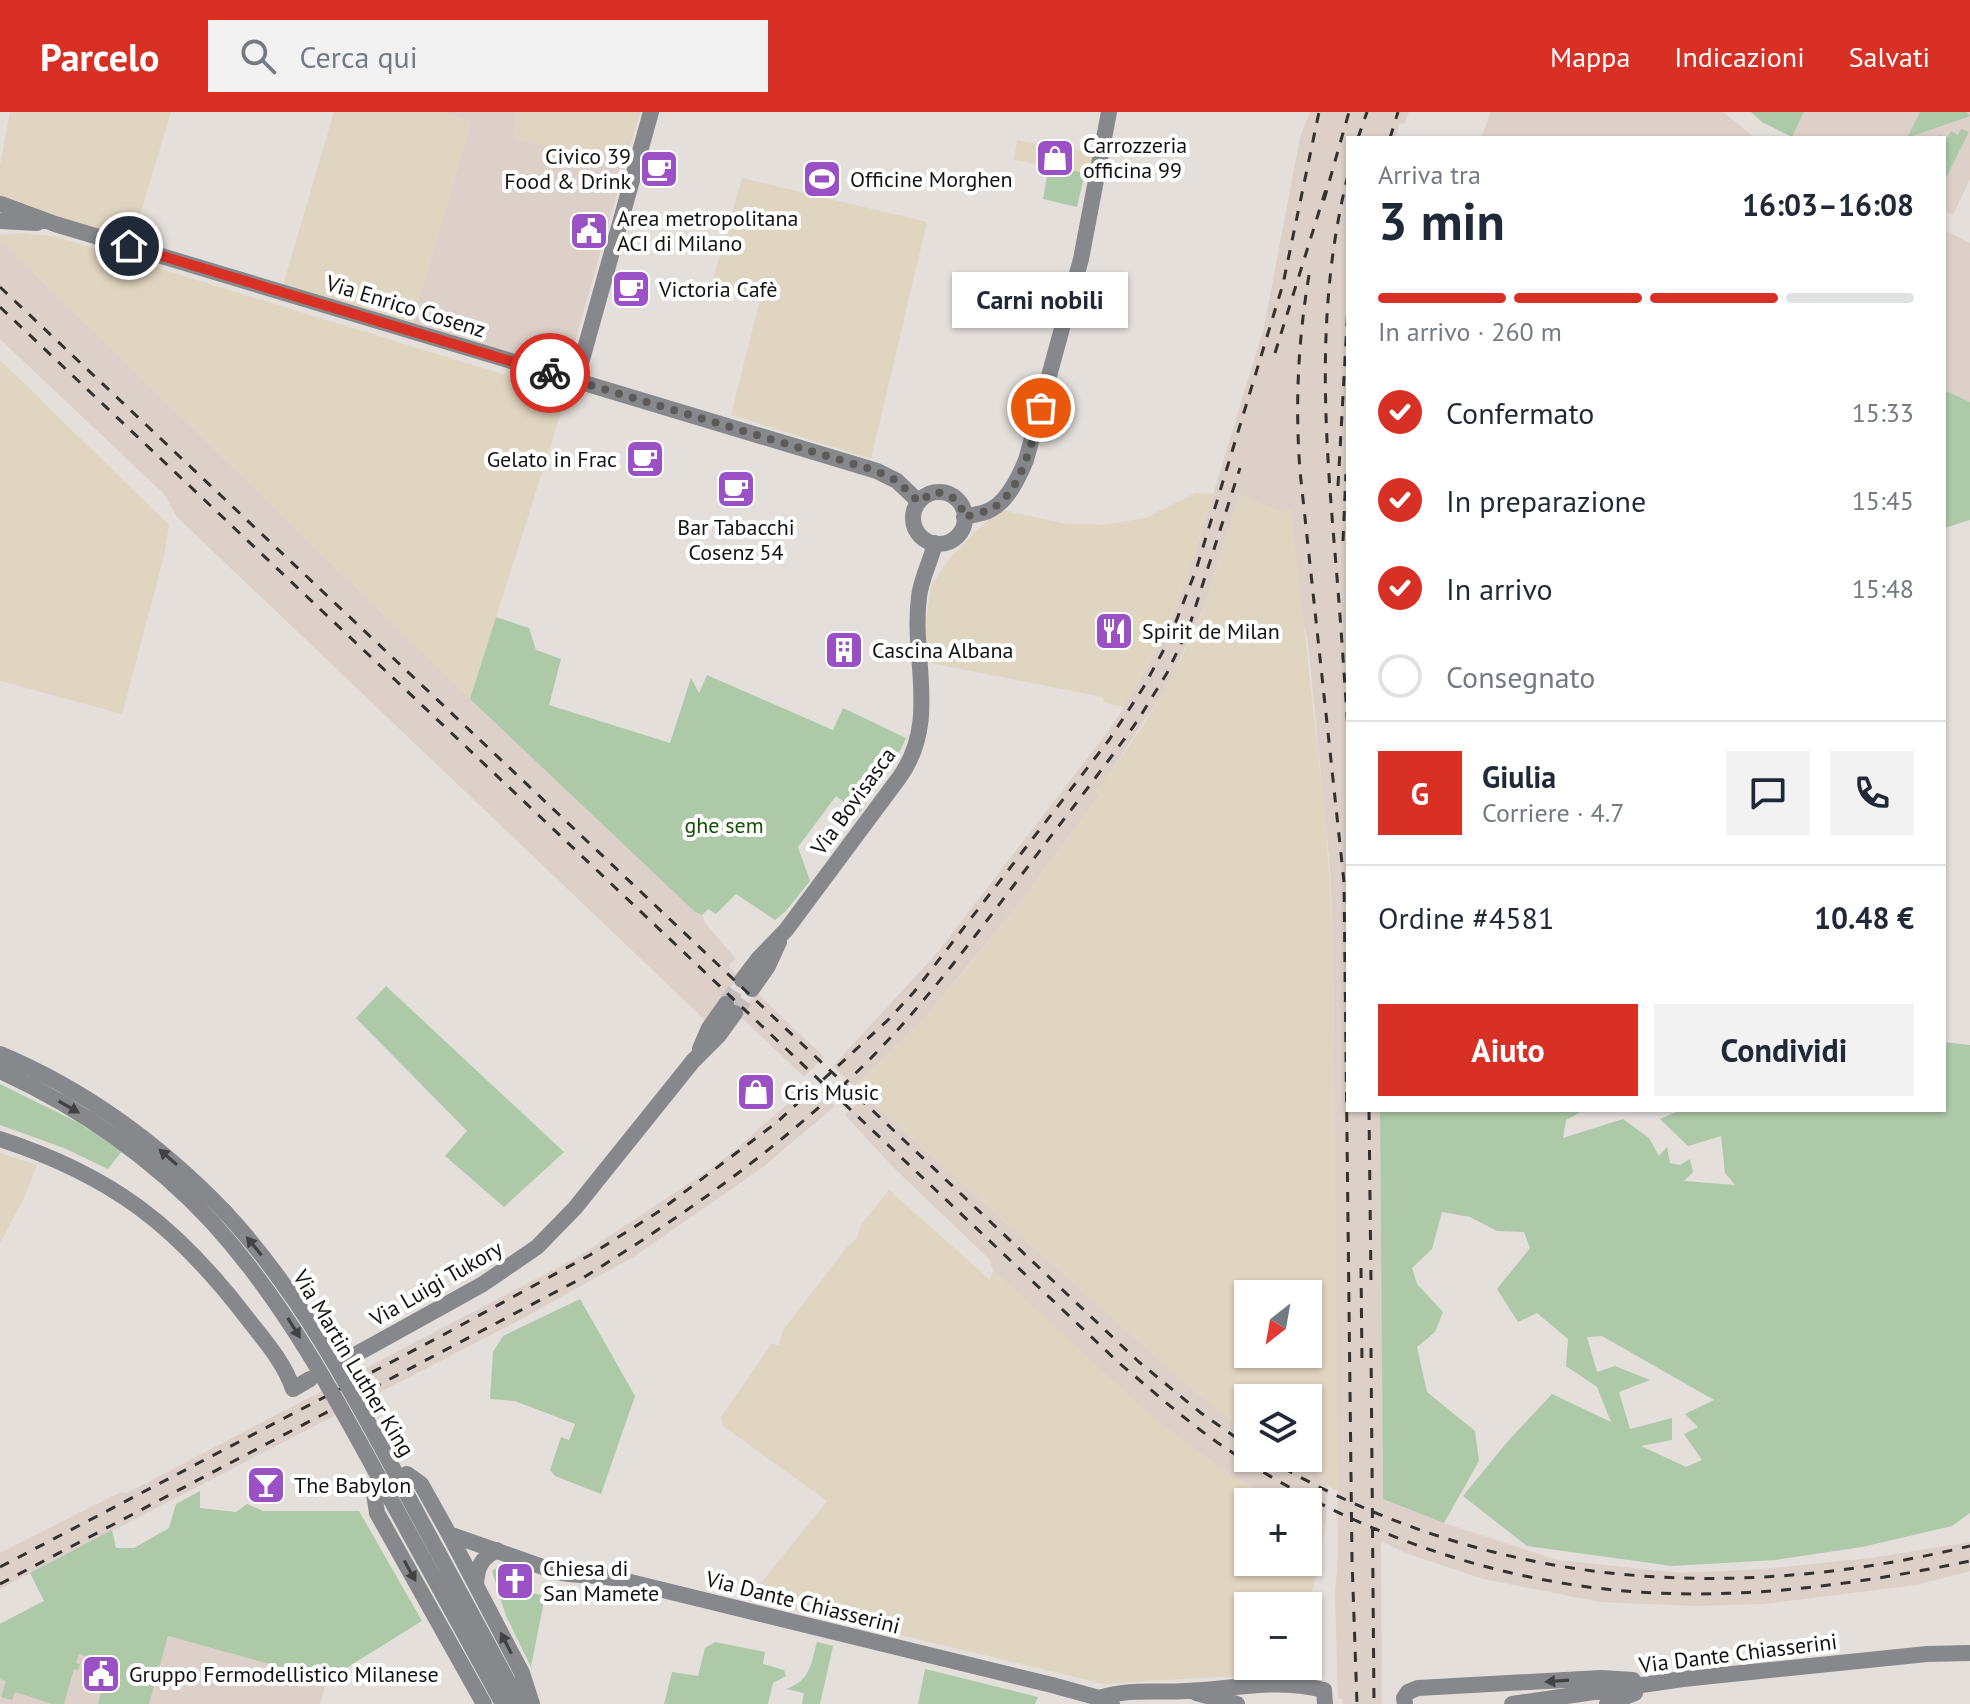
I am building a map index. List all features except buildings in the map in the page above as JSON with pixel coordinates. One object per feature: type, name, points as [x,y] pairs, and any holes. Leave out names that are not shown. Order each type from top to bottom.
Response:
[{"type":"street","points":[[576,381],[651,112]]},
{"type":"street","points":[[964,517],[991,509],[997,504],[1014,484],[1027,455],[1081,259],[1109,112]]},
{"type":"street","name":"Via Enrico Cosenz","points":[[0,206],[877,471],[897,481],[919,502]]},
{"type":"street","name":"Via Enrico Cosenz","points":[[0,221],[55,224]]},
{"type":"street","points":[[933,492],[945,493],[960,504],[964,517],[961,531],[954,540],[935,543],[922,537],[915,526],[914,514],[919,502],[933,492]]},
{"type":"street","name":"Via Bovisasca","points":[[747,985],[758,959],[786,930],[902,774],[916,748],[922,710],[919,594],[935,543]]},
{"type":"street","name":"Via Luigi Tukory","points":[[344,1361],[494,1277],[547,1237],[649,1119],[693,1061],[709,1028],[731,1008]]},
{"type":"street","name":"Via Martin Luther King","points":[[0,1054],[62,1084],[133,1129],[173,1161],[218,1216],[290,1323],[520,1704]]},
{"type":"street","name":"Via Martin Luther King","points":[[0,1071],[55,1098],[131,1147],[218,1216]]},
{"type":"street","points":[[0,1139],[59,1160],[105,1183],[176,1237],[234,1301],[285,1369],[293,1389],[310,1379]]},
{"type":"street","points":[[407,1474],[421,1484],[449,1534],[522,1673],[532,1704]]},
{"type":"street","points":[[374,1493],[377,1513],[484,1704]]},
{"type":"street","points":[[449,1534],[497,1550]]},
{"type":"street","points":[[476,1585],[476,1571],[480,1563],[497,1550]]},
{"type":"street","name":"Via Dante Chiasserini","points":[[497,1550],[573,1576],[600,1574],[1106,1701],[1122,1691],[1164,1698],[1188,1691]]},
{"type":"street","name":"Via Martin Luther King","points":[[431,1556],[503,1704]]},
{"type":"street","name":"Via Dante Chiasserini","points":[[1512,1704],[1663,1682],[1912,1656],[1970,1653]]},
{"type":"street","points":[[1405,1704],[1404,1698],[1408,1692],[1418,1688],[1601,1678],[1663,1682]]},
{"type":"street","points":[[1607,1704],[1663,1682]]},
{"type":"street","points":[[1188,1691],[1216,1687],[1298,1685],[1324,1690],[1325,1704]]},
{"type":"street","points":[[1188,1691],[1237,1704]]},
{"type":"shaded area","points":[[10,112],[171,112],[131,245],[0,199],[0,165]]},
{"type":"shaded area","points":[[334,112],[443,112],[471,122],[412,323],[283,285]]},
{"type":"shaded area","points":[[443,112],[516,112],[514,138],[567,151],[569,147],[627,158],[567,370],[412,323],[471,122]]},
{"type":"shaded area","points":[[516,112],[640,112],[627,158],[569,147],[568,151],[513,138]]},
{"type":"shaded area","points":[[1310,112],[1409,112],[1404,124],[1400,123],[1396,136],[1346,136],[1346,1112],[1380,1112],[1383,1499],[1444,1523],[1557,1560],[1683,1573],[1871,1558],[1970,1542],[1970,1571],[1916,1585],[1764,1604],[1695,1606],[1600,1602],[1483,1579],[1405,1553],[1381,1541],[1382,1704],[1343,1704],[1342,1699],[1338,1699],[1330,868],[1308,642],[1278,511],[1239,495],[1205,605],[1168,685],[1096,793],[1099,796],[1021,901],[925,1018],[854,1086],[833,1066],[936,954],[1110,729],[1124,707],[1126,695],[1134,690],[1163,638],[1200,537],[1264,327],[1300,138]]},
{"type":"shaded area","points":[[1491,112],[1723,112],[1753,136],[1482,136]]},
{"type":"shaded area","points":[[1804,112],[1970,112],[1970,179],[1953,215],[1946,211],[1946,136],[1792,136]]},
{"type":"shaded area","points":[[1017,140],[1101,154],[1097,175],[1014,160]]},
{"type":"shaded area","points":[[742,178],[927,222],[871,459],[731,415],[761,296],[712,283]]},
{"type":"shaded area","points":[[1946,231],[1970,243],[1970,402],[1946,391]]},
{"type":"shaded area","points":[[21,233],[57,237],[567,394],[470,699],[0,240],[0,235]]},
{"type":"shaded area","points":[[0,240],[470,699],[695,912],[702,915],[705,923],[736,959],[728,966],[739,976],[706,1021],[177,517],[164,494],[0,339]]},
{"type":"shaded area","points":[[0,360],[169,525],[164,556],[122,714],[0,681]]},
{"type":"shaded area","points":[[1195,493],[1213,494],[1186,581],[1163,638],[1124,707],[1104,703],[1103,697],[920,661],[931,586],[949,559],[998,509],[1061,523],[1103,525],[1145,518]]},
{"type":"shaded area","points":[[1239,495],[1278,511],[1291,509],[1326,824],[1333,943],[1338,1491],[1327,1486],[1313,1472],[1322,1472],[1322,1384],[1234,1384],[1234,1423],[1194,1391],[854,1086],[925,1018],[1021,901],[1099,796],[1095,793],[1143,726],[1182,658],[1205,605]]},
{"type":"shaded area","points":[[756,992],[824,1057],[804,1077],[740,1016]]},
{"type":"shaded area","points":[[811,1083],[835,1106],[763,1167],[635,1256],[514,1323],[0,1589],[0,1553],[121,1492],[127,1493],[576,1258],[706,1172]]},
{"type":"shaded area","points":[[865,1096],[1194,1391],[1234,1421],[1234,1472],[1316,1474],[1327,1486],[1326,1524],[1322,1523],[1322,1488],[1252,1488],[1157,1421],[1124,1393],[993,1270],[989,1259],[891,1165],[845,1115]]},
{"type":"shaded area","points":[[0,1153],[37,1165],[0,1243]]},
{"type":"shaded area","points":[[889,1190],[990,1280],[993,1270],[1157,1421],[1252,1488],[1234,1488],[1234,1576],[1315,1576],[1312,1592],[1234,1592],[1234,1677],[1104,1684],[749,1598],[827,1501],[723,1426],[721,1417],[772,1343],[779,1346],[783,1330],[857,1238],[861,1225]]},
{"type":"shaded area","points":[[1322,1523],[1326,1524],[1322,1544]]},
{"type":"shaded area","points":[[44,1601],[327,1680],[320,1704],[0,1704],[0,1624]]},
{"type":"green space","points":[[1751,112],[1804,112],[1792,136],[1762,122]]},
{"type":"green space","points":[[1920,112],[1967,112],[1970,116],[1913,136],[1908,136]]},
{"type":"green space","points":[[1961,129],[1969,132],[1947,176],[1946,138],[1951,131],[1958,135]]},
{"type":"green space","points":[[1049,166],[1085,173],[1077,207],[1043,199]]},
{"type":"green space","points":[[1946,391],[1970,402],[1970,520],[1946,527]]},
{"type":"green space","name":"ghe sem","points":[[496,617],[529,628],[536,650],[561,659],[549,705],[670,743],[691,678],[699,693],[707,675],[833,730],[843,708],[906,738],[893,766],[859,813],[836,796],[798,847],[810,881],[785,912],[775,920],[736,894],[716,914],[708,909],[702,915],[695,912],[470,699]]},
{"type":"green space","points":[[386,986],[564,1152],[504,1207],[445,1156],[467,1131],[356,1018]]},
{"type":"green space","points":[[1946,1042],[1970,1045],[1970,1513],[1952,1526],[1862,1547],[1775,1560],[1672,1566],[1527,1546],[1463,1496],[1552,1394],[1611,1422],[1597,1387],[1566,1366],[1568,1339],[1537,1313],[1518,1322],[1497,1289],[1530,1248],[1524,1232],[1497,1231],[1470,1217],[1442,1212],[1432,1249],[1412,1268],[1417,1284],[1443,1312],[1435,1332],[1417,1347],[1427,1392],[1475,1431],[1479,1461],[1444,1523],[1383,1499],[1380,1112],[1580,1112],[1566,1120],[1563,1138],[1623,1119],[1649,1138],[1659,1156],[1667,1147],[1670,1163],[1680,1165],[1690,1159],[1693,1172],[1684,1181],[1735,1185],[1725,1173],[1721,1136],[1688,1146],[1660,1119],[1676,1112],[1946,1112]],"holes":[[[1602,1336],[1714,1400],[1685,1414],[1698,1427],[1684,1434],[1702,1460],[1686,1467],[1641,1446],[1672,1440],[1672,1418],[1630,1429],[1619,1392],[1650,1380],[1615,1366],[1597,1372],[1587,1337]]]},
{"type":"green space","points":[[0,1084],[77,1122],[122,1151],[108,1169],[64,1148],[0,1125]]},
{"type":"green space","points":[[580,1299],[635,1396],[601,1494],[555,1476],[550,1470],[561,1437],[569,1440],[575,1424],[515,1401],[490,1399],[493,1352],[503,1336]]},
{"type":"green space","points":[[200,1491],[200,1508],[236,1512],[247,1504],[263,1511],[359,1511],[422,1621],[327,1680],[168,1636],[149,1704],[98,1704],[103,1683],[95,1678],[109,1681],[109,1663],[97,1659],[95,1665],[89,1664],[90,1658],[79,1654],[76,1663],[80,1664],[78,1670],[74,1669],[64,1704],[52,1704],[15,1692],[12,1700],[1,1697],[6,1681],[0,1679],[0,1624],[44,1601],[30,1573],[112,1530],[116,1548],[134,1548],[169,1528],[176,1504]]},
{"type":"green space","points":[[506,1561],[527,1567],[528,1573],[511,1570],[510,1578],[504,1582],[506,1587],[545,1596],[531,1667],[506,1616],[492,1571]]},
{"type":"green space","points":[[715,1642],[765,1652],[763,1664],[784,1670],[786,1676],[773,1683],[768,1704],[664,1704],[672,1672],[698,1676],[705,1648]]},
{"type":"green space","points":[[817,1642],[833,1646],[820,1704],[802,1704],[804,1693],[786,1689],[805,1676]]},
{"type":"green space","points":[[925,1669],[1038,1697],[1035,1704],[918,1704]]},
{"type":"tunnel","points":[[726,1004],[742,980]]},
{"type":"tunnel","points":[[735,1013],[752,989]]},
{"type":"railway","points":[[0,1567],[590,1255],[658,1212],[776,1123],[914,992],[1109,740],[1168,642],[1196,570],[1283,284],[1319,112]]},
{"type":"railway","points":[[1324,200],[1349,112]]},
{"type":"railway","points":[[1359,136],[1367,112]]},
{"type":"railway","points":[[1391,136],[1398,112]]},
{"type":"railway","points":[[1346,185],[1331,270],[1325,363],[1328,457],[1346,703]]},
{"type":"railway","points":[[1275,353],[1326,189]]},
{"type":"railway","points":[[1309,275],[1298,373],[1298,446],[1344,882],[1346,1052]]},
{"type":"railway","points":[[0,287],[1139,1362],[1234,1436]]},
{"type":"railway","points":[[0,307],[1118,1362],[1227,1449],[1326,1507],[1433,1551],[1544,1580],[1601,1589],[1697,1594],[1776,1591],[1893,1576],[1970,1561]]},
{"type":"railway","points":[[1338,486],[1346,342]]},
{"type":"railway","points":[[0,1584],[586,1276],[730,1179],[798,1126],[883,1046],[941,979],[1138,720],[1167,673],[1189,627],[1240,468]]},
{"type":"railway","points":[[1343,541],[1346,474]]},
{"type":"railway","points":[[1347,1112],[1352,1560],[1357,1704]]},
{"type":"railway","points":[[1369,1112],[1371,1284]]},
{"type":"railway","points":[[1361,1268],[1362,1364]]},
{"type":"railway","points":[[1371,1348],[1374,1704]]},
{"type":"railway","points":[[1293,1472],[1350,1502],[1435,1535],[1521,1559],[1609,1573],[1697,1578],[1787,1575],[1878,1564],[1970,1546]]},
{"type":"way so far","points":[[550,373],[877,471],[897,481],[919,502],[933,492],[945,493],[960,504],[964,517],[991,509],[1012,487],[1024,464],[1041,408]]},
{"type":"place","name":"Carrozzeria officina 99","points":[[1055,158]]},
{"type":"place","name":"Civico 39 Food & Drink","points":[[659,169]]},
{"type":"place","name":"Officine Morghen","points":[[822,179]]},
{"type":"place","name":"Area metropolitana ACI di Milano","points":[[589,231]]},
{"type":"place","name":"Victoria Cafè","points":[[631,289]]},
{"type":"place","name":"Carni nobili","points":[[1041,408]]},
{"type":"place","name":"Gelato in Frac","points":[[645,459]]},
{"type":"place","name":"Bar Tabacchi Cosenz 54","points":[[736,489]]},
{"type":"place","name":"Spirit de Milan","points":[[1114,631]]},
{"type":"place","name":"Cascina Albana","points":[[844,650]]},
{"type":"place","name":"Cris Music","points":[[756,1092]]},
{"type":"place","name":"The Babylon","points":[[266,1485]]},
{"type":"place","name":"Chiesa di San Mamete","points":[[515,1581]]},
{"type":"place","name":"Gruppo Fermodellistico Milanese","points":[[101,1674]]},
{"type":"route","points":[[129,246],[550,373]]}]
